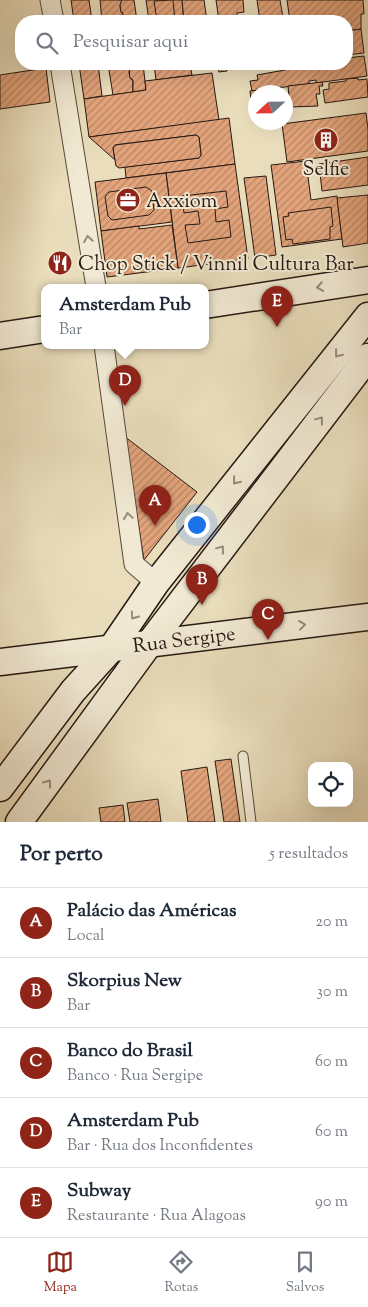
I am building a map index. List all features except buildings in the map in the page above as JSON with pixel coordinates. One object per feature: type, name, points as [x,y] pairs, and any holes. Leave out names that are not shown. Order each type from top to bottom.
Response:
[{"type":"main road","points":[[209,304],[368,280]]},
{"type":"main road","points":[[0,788],[73,691],[111,649],[156,583],[368,316]]},
{"type":"main road","points":[[0,336],[41,330]]},
{"type":"main road","points":[[19,822],[149,644],[368,356]]},
{"type":"main road","name":"Rua Sergipe","points":[[0,662],[368,617]]},
{"type":"main road","points":[[47,656],[73,691]]},
{"type":"street","points":[[50,0],[53,15]]},
{"type":"street","points":[[61,70],[96,284]]},
{"type":"street","points":[[105,349],[134,564],[156,583]]},
{"type":"lane","points":[[243,756],[251,822]]},
{"type":"place","name":"Selfie","points":[[326,140]]},
{"type":"place","name":"Axxiom","points":[[128,200]]},
{"type":"place","name":"Chop Stick / Vinnil Cultura Bar","points":[[60,263]]},
{"type":"place","name":"Subway","points":[[277,327]]},
{"type":"place","name":"Amsterdam Pub","points":[[125,406]]},
{"type":"place","name":"Palácio das Américas","points":[[155,526]]},
{"type":"place","name":"Skorpius New","points":[[202,605]]},
{"type":"place","name":"Banco do Brasil","points":[[268,640]]}]
